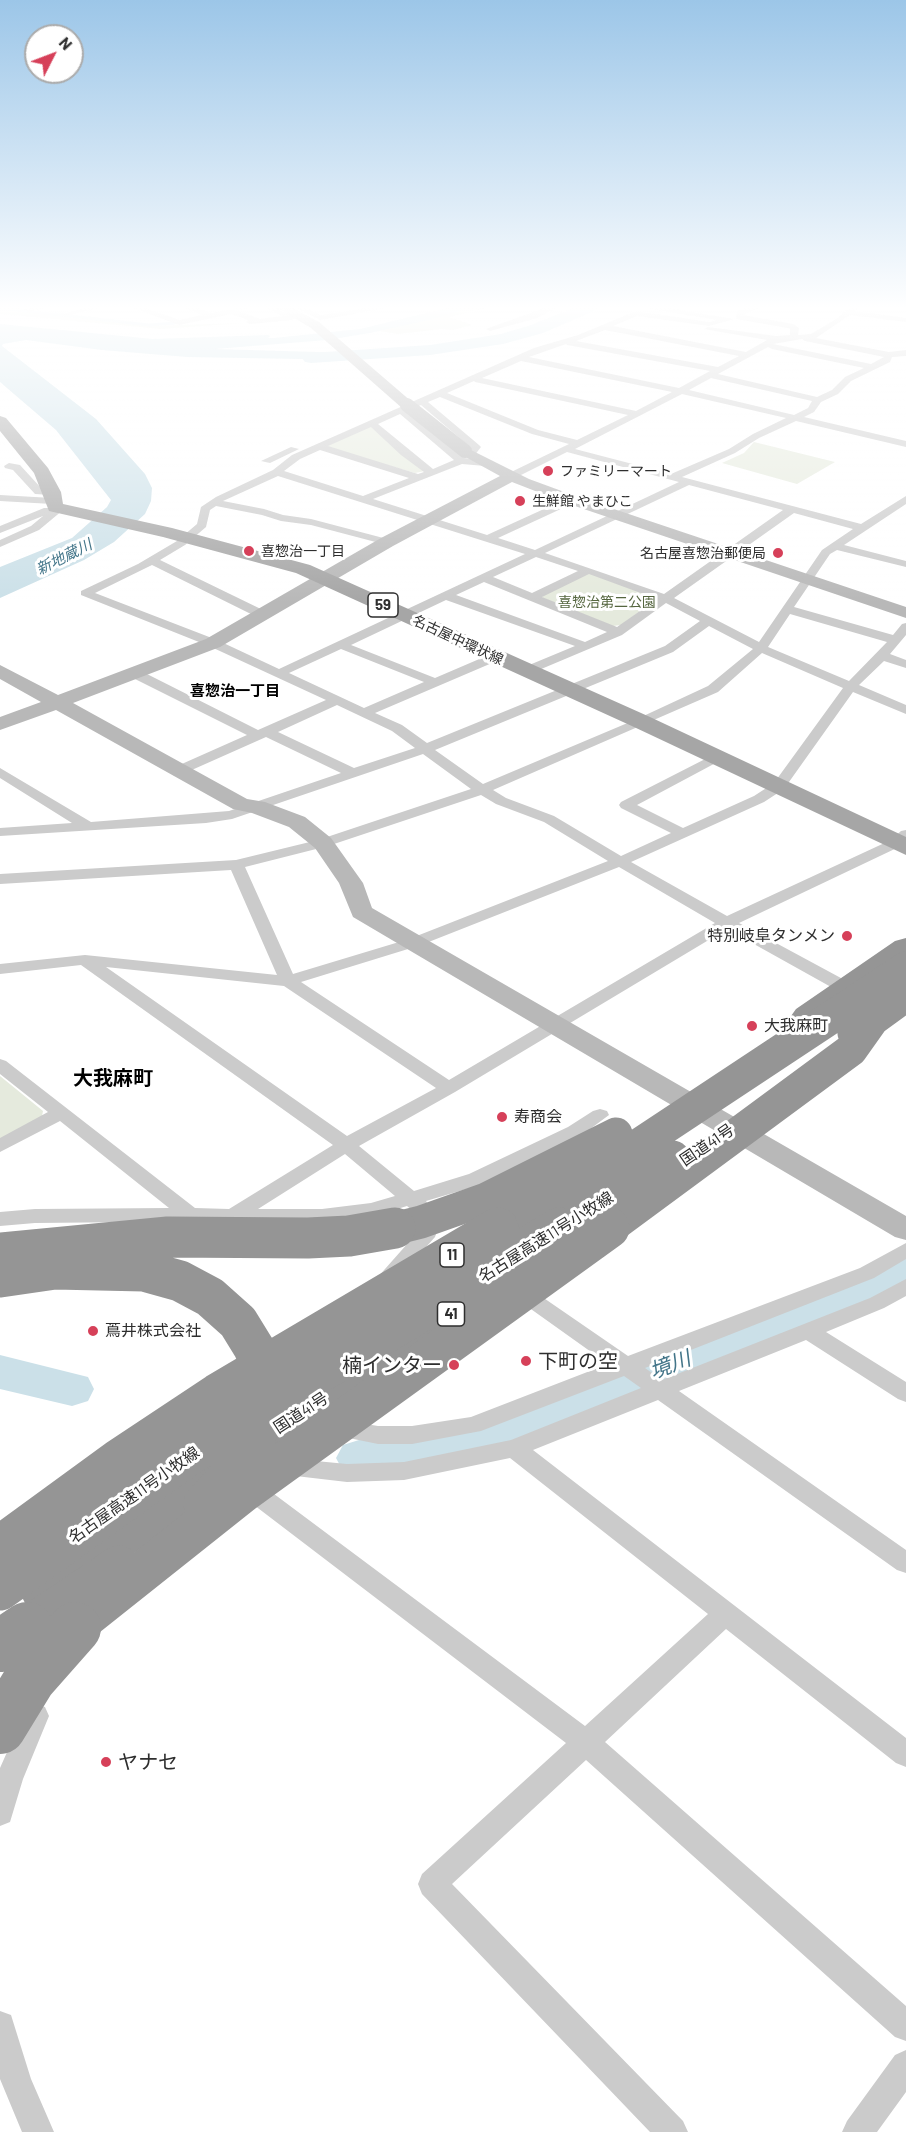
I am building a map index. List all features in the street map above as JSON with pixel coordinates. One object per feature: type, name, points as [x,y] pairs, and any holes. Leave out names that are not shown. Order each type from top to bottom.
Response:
[{"type":"highway","points":[[0,1522],[159,1413],[688,1103],[846,988],[900,992]]},
{"type":"highway","points":[[0,1238],[181,1227],[308,1238],[349,1236],[387,1230],[454,1212],[599,1144],[819,1011],[900,992]]},
{"type":"highway","points":[[0,1728],[30,1678],[81,1621],[242,1493],[619,1221],[851,1050],[900,992]]},
{"type":"highway","name":"国道41号","points":[[0,1624],[267,1435],[732,1129],[900,992]]},
{"type":"highway","name":"名古屋高速11号小牧線","points":[[0,1546],[119,1459],[217,1394],[900,992]]},
{"type":"highway","name":"名古屋高速11号小牧線","points":[[0,1590],[182,1461],[302,1383],[480,1278],[659,1166],[900,992]]},
{"type":"highway","points":[[0,1252],[181,1227]]},
{"type":"highway","points":[[0,1277],[55,1269],[104,1268],[144,1271],[180,1281],[210,1297],[238,1322],[254,1348],[264,1383],[264,1402],[256,1435],[232,1473],[197,1511],[0,1646]]},
{"type":"main road","points":[[0,421],[30,454],[59,504]]},
{"type":"main road","name":"名古屋中環状線","points":[[59,504],[303,569],[903,841]]},
{"type":"street","points":[[266,461],[403,404]]},
{"type":"street","points":[[404,404],[296,457],[277,472],[215,503],[205,509],[202,525],[188,538],[153,561],[85,593],[213,643],[397,728],[428,748],[482,790],[501,801],[549,819],[726,923],[846,988]]},
{"type":"street","points":[[409,404],[465,455],[511,476],[615,516],[906,613]]},
{"type":"street","points":[[467,404],[535,432],[577,443]]},
{"type":"street","points":[[593,404],[637,414]]},
{"type":"street","points":[[0,724],[213,643],[387,542],[511,476],[656,404]]},
{"type":"street","points":[[739,404],[906,444]]},
{"type":"street","points":[[670,478],[718,458],[811,410],[815,404]]},
{"type":"street","points":[[370,423],[431,472]]},
{"type":"street","points":[[320,447],[417,477]]},
{"type":"street","points":[[565,449],[862,528]]},
{"type":"street","points":[[0,454],[4,466],[16,467],[39,492],[59,504]]},
{"type":"street","points":[[364,499],[431,472],[465,455]]},
{"type":"street","points":[[277,472],[588,570],[665,598],[761,648],[906,710]]},
{"type":"street","points":[[278,674],[688,482]]},
{"type":"street","points":[[0,498],[59,504]]},
{"type":"street","points":[[0,879],[236,865],[323,843],[482,790],[642,722],[713,688],[761,648],[826,552],[906,499]]},
{"type":"street","points":[[489,538],[572,500]]},
{"type":"street","points":[[215,503],[264,512],[281,518],[311,522],[387,542]]},
{"type":"street","points":[[0,530],[59,504]]},
{"type":"street","points":[[0,544],[35,528],[59,504]]},
{"type":"street","points":[[527,671],[618,632],[791,510]]},
{"type":"street","points":[[887,511],[906,516]]},
{"type":"street","points":[[836,546],[906,564]]},
{"type":"street","points":[[153,561],[263,615]]},
{"type":"street","points":[[533,597],[588,570]]},
{"type":"street","points":[[482,577],[618,632]]},
{"type":"street","points":[[444,595],[586,646]]},
{"type":"street","points":[[787,609],[895,640]]},
{"type":"street","points":[[0,831],[206,819],[232,815],[428,748],[571,691],[669,650],[709,620]]},
{"type":"street","points":[[0,969],[85,960],[288,981],[415,942],[619,862],[759,799],[779,786],[851,686],[882,656],[906,627]]},
{"type":"street","points":[[341,645],[435,682]]},
{"type":"street","points":[[882,656],[906,664]]},
{"type":"street","points":[[363,713],[495,657]]},
{"type":"street","points":[[0,671],[241,804],[297,822],[323,843],[351,883],[362,912],[906,1230]]},
{"type":"street","points":[[134,673],[263,734],[355,774]]},
{"type":"street","points":[[180,770],[336,701]]},
{"type":"street","points":[[682,833],[626,805],[718,758]]},
{"type":"street","points":[[0,772],[87,826]]},
{"type":"street","points":[[230,1217],[346,1145],[448,1088],[726,923],[903,841]]},
{"type":"street","points":[[236,865],[288,981],[448,1088]]},
{"type":"street","points":[[85,960],[346,1145],[422,1208],[427,1218],[428,1228],[425,1237],[382,1284]]},
{"type":"street","points":[[0,1065],[61,1113],[181,1227]]},
{"type":"street","points":[[0,1146],[61,1113]]},
{"type":"street","points":[[0,1219],[35,1216],[181,1227],[230,1217],[322,1216],[372,1209],[412,1200],[476,1179],[575,1131],[600,1115]]},
{"type":"street","points":[[0,1814],[9,1779],[28,1730],[50,1690],[87,1638],[129,1595],[199,1538],[347,1430],[387,1395],[673,1197],[677,1191],[675,1167]]},
{"type":"street","points":[[555,1279],[567,1237]]},
{"type":"street","points":[[347,1430],[378,1435],[412,1435],[472,1425],[626,1368],[867,1273],[906,1250]]},
{"type":"street","points":[[295,1468],[347,1473],[404,1471],[514,1448],[877,1303],[906,1286]]},
{"type":"street","points":[[528,1297],[657,1390],[906,1563]]},
{"type":"street","points":[[808,1331],[906,1394]]},
{"type":"street","points":[[514,1448],[906,1754]]},
{"type":"street","points":[[258,1495],[587,1743],[906,2026]]},
{"type":"street","points":[[672,2132],[432,1884],[727,1612]]},
{"type":"street","points":[[0,2026],[16,2080],[38,2132]]},
{"type":"street","points":[[858,2132],[906,2066]]},
{"type":"green space","points":[[368,426],[374,427],[425,471],[415,473],[328,448],[327,445]]},
{"type":"green space","points":[[754,442],[835,462],[797,484],[722,463],[744,453]]},
{"type":"green space","name":"喜惣治第二公園","points":[[586,574],[592,574],[653,597],[655,600],[621,625],[613,626],[543,598],[542,595]]},
{"type":"green space","points":[[0,1076],[43,1111],[42,1116],[0,1139]]},
{"type":"water","name":"新地蔵川","points":[[26,404],[77,404],[96,419],[145,474],[152,488],[151,501],[145,514],[114,542],[84,560],[0,598],[0,567],[72,538],[107,507],[111,500],[56,430]]},
{"type":"waterway","name":"境川","points":[[359,1458],[427,1452],[491,1434],[585,1401],[865,1291],[906,1269]]},
{"type":"waterway","name":"境川","points":[[0,1372],[72,1389]]},
{"type":"place","name":"ファミリーマート","points":[[548,471]]},
{"type":"place","name":"生鮮館 やまひこ","points":[[520,501]]},
{"type":"place","name":"喜惣治一丁目","points":[[249,551]]},
{"type":"place","name":"名古屋喜惣治郵便局","points":[[778,553]]},
{"type":"place","name":"特別岐阜タンメン","points":[[847,936]]},
{"type":"place","name":"大我麻町","points":[[752,1026]]},
{"type":"place","name":"寿商会","points":[[502,1117]]},
{"type":"place","name":"蔦井株式会社","points":[[93,1331]]},
{"type":"place","name":"下町の空","points":[[526,1361]]},
{"type":"place","name":"楠インター","points":[[454,1365]]},
{"type":"place","name":"ヤナセ","points":[[106,1762]]},
{"type":"district","name":"喜惣治一丁目","points":[[235,691]]},
{"type":"district","name":"大我麻町","points":[[113,1078]]}]
